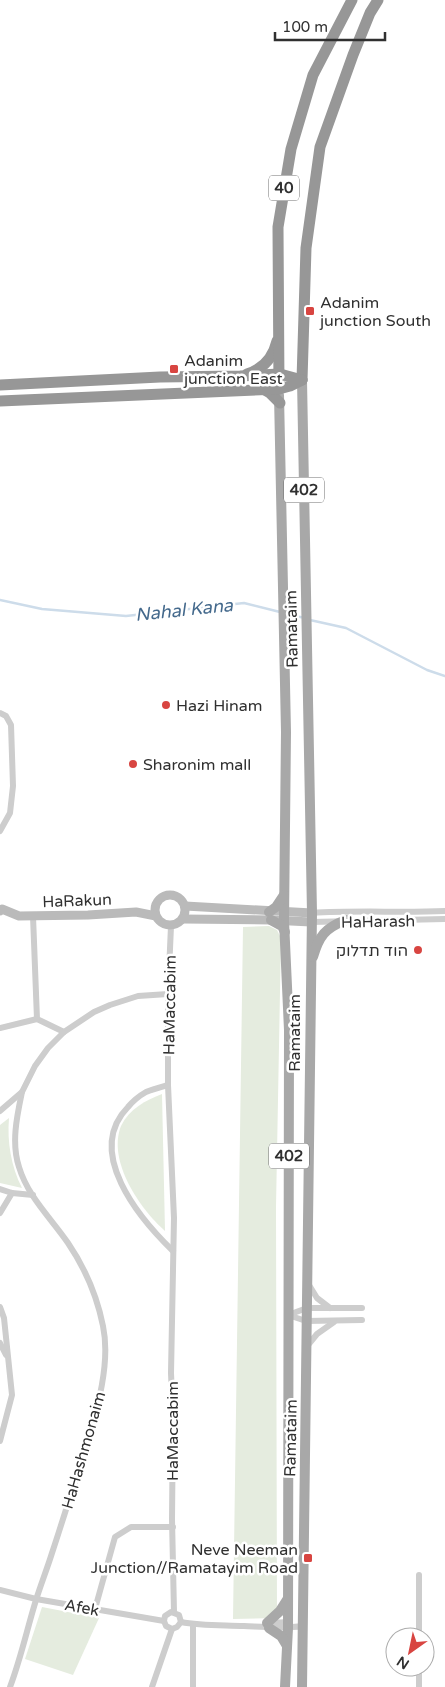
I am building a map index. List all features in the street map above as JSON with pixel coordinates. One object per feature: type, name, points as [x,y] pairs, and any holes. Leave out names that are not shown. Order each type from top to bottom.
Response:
[{"type":"highway","name":"40","points":[[279,389],[278,227],[291,149],[314,75],[352,0]]},
{"type":"highway","name":"40","points":[[302,380],[306,248],[320,147],[353,55],[370,13],[378,0]]},
{"type":"highway","points":[[240,376],[257,370],[268,361],[276,346],[279,335]]},
{"type":"highway","points":[[0,385],[280,374],[302,380]]},
{"type":"highway","points":[[0,400],[279,389],[302,380]]},
{"type":"highway","points":[[261,389],[270,393],[280,403]]},
{"type":"main road","name":"Ramataim","points":[[302,380],[311,918],[302,1687]]},
{"type":"main road","name":"Ramataim","points":[[279,389],[286,760],[284,917],[289,1030],[288,1625],[285,1687]]},
{"type":"main road","points":[[285,894],[270,916],[282,926],[285,933]]},
{"type":"main road","points":[[310,965],[324,933],[330,927],[346,920]]},
{"type":"main road","points":[[287,1647],[281,1636],[268,1625],[288,1599]]},
{"type":"street","points":[[0,713],[6,716],[11,725],[13,786],[10,813],[0,831]]},
{"type":"street","points":[[170,895],[179,898],[185,906],[183,919],[176,925],[164,924],[156,916],[156,906],[161,898],[170,895]]},
{"type":"street","points":[[136,912],[156,906]]},
{"type":"street","points":[[185,906],[270,916],[311,918]]},
{"type":"street","name":"HaRakun","points":[[1,908],[19,916],[136,912],[156,916]]},
{"type":"street","name":"HaHarash","points":[[311,918],[337,911],[402,913],[445,911]]},
{"type":"street","points":[[33,916],[37,1019]]},
{"type":"street","points":[[183,919],[270,916]]},
{"type":"street","name":"HaHarash","points":[[311,918],[400,921],[445,919]]},
{"type":"street","name":"HaMaccabim","points":[[171,926],[168,994],[168,1085],[172,1167],[173,1251],[174,1612]]},
{"type":"street","points":[[0,1111],[22,1092],[44,1054],[64,1032],[94,1012],[110,1005],[138,996],[168,994]]},
{"type":"street","points":[[0,1028],[37,1019],[64,1032]]},
{"type":"street","points":[[168,1085],[145,1093],[123,1112],[116,1123],[112,1135],[112,1149],[120,1179],[133,1204],[155,1234],[173,1251]]},
{"type":"street","name":"HaHashmonaim","points":[[10,1687],[36,1599],[94,1423],[106,1344],[98,1305],[85,1272],[67,1241],[44,1213],[18,1166],[15,1131],[22,1092]]},
{"type":"street","points":[[0,1189],[12,1193],[33,1195]]},
{"type":"street","points":[[0,1213],[12,1193]]},
{"type":"street","points":[[308,1284],[317,1298],[330,1308]]},
{"type":"street","points":[[0,1307],[4,1318],[12,1395],[0,1441]]},
{"type":"street","points":[[288,1316],[307,1308],[362,1308]]},
{"type":"street","points":[[288,1316],[306,1321],[362,1320]]},
{"type":"street","points":[[306,1351],[312,1338],[335,1321]]},
{"type":"street","points":[[0,1343],[9,1361]]},
{"type":"street","points":[[95,1609],[115,1537],[131,1527],[173,1527]]},
{"type":"street","points":[[419,1575],[419,1627]]},
{"type":"street","name":"Afek","points":[[0,1590],[36,1599],[164,1621]]},
{"type":"street","points":[[174,1612],[180,1617],[180,1622],[178,1627],[172,1629],[166,1626],[164,1621],[167,1614],[174,1612]]},
{"type":"street","points":[[180,1622],[194,1625],[303,1626]]},
{"type":"street","points":[[193,1687],[194,1625]]},
{"type":"street","points":[[152,1687],[172,1629]]},
{"type":"shaded area","points":[[269,926],[277,930],[281,938],[276,1207],[277,1618],[233,1619],[243,927]]},
{"type":"shaded area","points":[[162,1094],[165,1231],[155,1222],[136,1197],[122,1169],[118,1154],[118,1140],[124,1120],[144,1102]]},
{"type":"shaded area","points":[[9,1118],[11,1154],[22,1188],[0,1183],[0,1125]]},
{"type":"shaded area","points":[[42,1607],[99,1618],[73,1675],[25,1659]]},
{"type":"waterway","name":"Nahal Kana","points":[[0,600],[42,609],[126,616],[244,603],[280,612]]},
{"type":"waterway","name":"Nahal Kana","points":[[286,614],[305,618]]},
{"type":"waterway","name":"Nahal Kana","points":[[310,620],[346,628],[427,670],[445,676]]},
{"type":"place","name":"Adanim junction South","points":[[310,311]]},
{"type":"place","name":"Adanim junction East","points":[[174,369]]},
{"type":"place","name":"Hazi Hinam","points":[[166,705]]},
{"type":"place","name":"Sharonim mall","points":[[133,764]]},
{"type":"place","name":"הוד תדלוק","points":[[418,950]]},
{"type":"place","name":"Neve Neeman Junction//Ramatayim Road","points":[[308,1558]]}]
